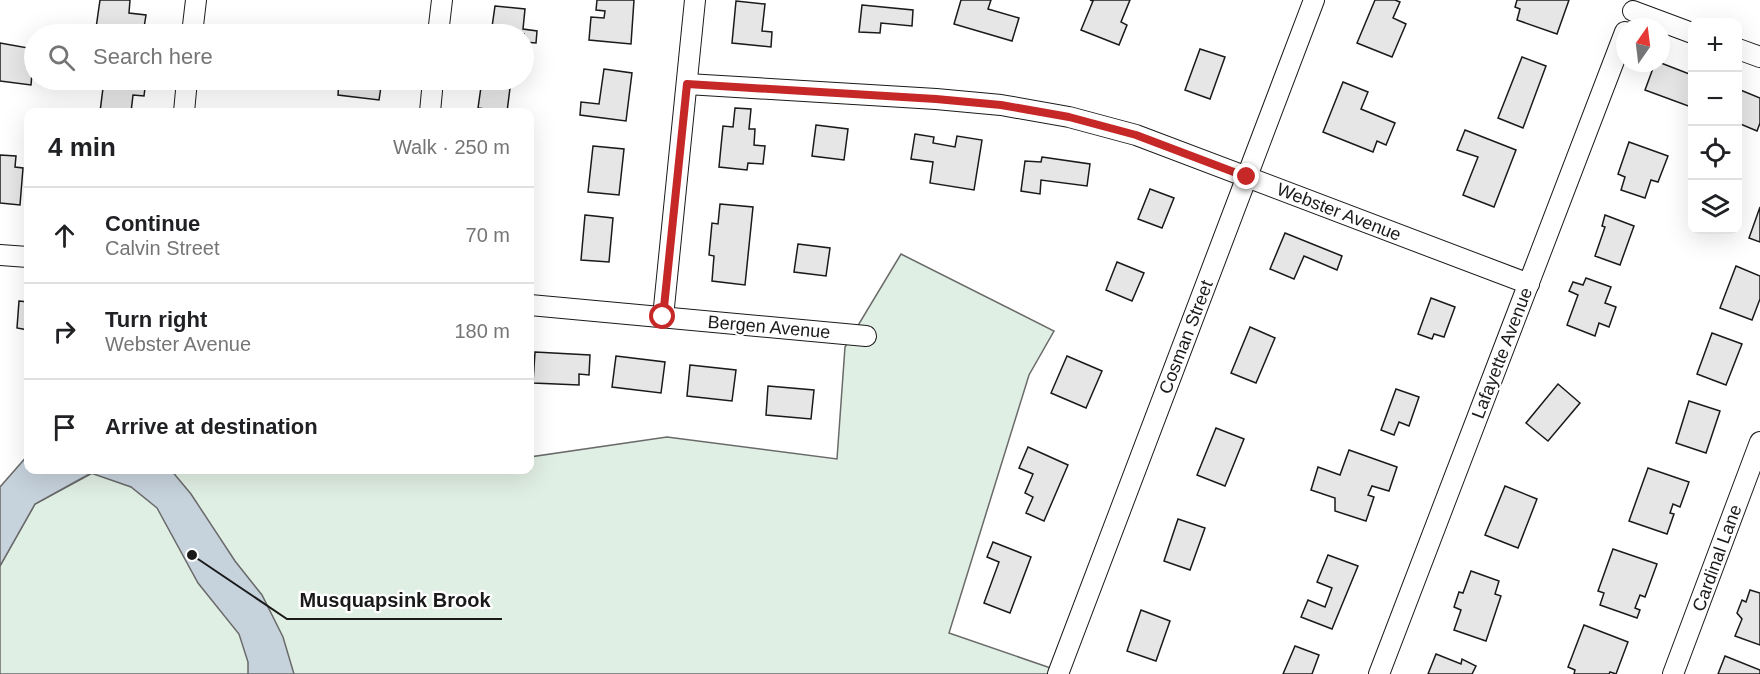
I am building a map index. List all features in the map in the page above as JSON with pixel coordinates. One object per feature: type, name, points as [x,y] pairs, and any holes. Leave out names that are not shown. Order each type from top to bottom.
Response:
[{"type":"street","points":[[193,24],[196,0]]},
{"type":"street","points":[[439,24],[442,0]]},
{"type":"street","points":[[663,317],[695,0]]},
{"type":"street","name":"Cosman Street","points":[[1058,674],[1314,0]]},
{"type":"street","points":[[1632,13],[1688,32]]},
{"type":"street","points":[[1742,51],[1760,57]]},
{"type":"street","name":"Lafayette Avenue","points":[[1380,674],[1616,56]]},
{"type":"street","name":"Webster Avenue","points":[[687,84],[936,99],[1001,105],[1069,117],[1136,135],[1529,284]]},
{"type":"street","points":[[184,108],[186,90]]},
{"type":"street","points":[[430,108],[432,90]]},
{"type":"street","points":[[0,255],[24,257]]},
{"type":"street","name":"Bergen Avenue","points":[[534,305],[866,336]]},
{"type":"street","name":"Cardinal Lane","points":[[1673,674],[1760,442]]},
{"type":"green space","points":[[901,254],[1054,331],[1029,375],[949,633],[1068,674],[0,674],[0,566],[35,504],[91,474],[534,474],[534,456],[667,437],[837,459],[845,347]]},
{"type":"shaded area","points":[[24,460],[24,474],[89,474],[35,504],[0,566],[0,487]]},
{"type":"shaded area","points":[[94,474],[174,474],[191,494],[235,561],[262,595],[283,637],[294,674],[248,674],[248,662],[239,634],[198,583],[157,508],[131,487]]},
{"type":"building","points":[[100,0],[130,0],[129,13],[146,15],[145,24],[97,24]]},
{"type":"building","points":[[597,0],[634,0],[631,44],[589,40],[591,17],[604,18],[605,11],[596,10]]},
{"type":"building","points":[[961,0],[991,0],[988,9],[1019,18],[1012,41],[954,24]]},
{"type":"building","points":[[1090,0],[1130,0],[1121,22],[1127,25],[1119,45],[1081,30],[1093,1]]},
{"type":"building","points":[[1375,0],[1400,2],[1393,18],[1406,24],[1392,57],[1357,43]]},
{"type":"building","points":[[1517,0],[1569,0],[1557,34],[1517,20],[1520,9],[1515,7]]},
{"type":"building","points":[[736,1],[765,4],[762,31],[772,32],[771,47],[732,43]]},
{"type":"building","points":[[862,5],[913,10],[912,26],[881,23],[880,33],[859,32]]},
{"type":"building","points":[[495,6],[525,9],[524,24],[492,24]]},
{"type":"building","points":[[534,31],[537,31],[536,43],[534,43]]},
{"type":"building","points":[[0,43],[24,47],[24,84],[0,81]]},
{"type":"building","points":[[1200,49],[1225,57],[1210,99],[1185,90]]},
{"type":"building","points":[[1522,57],[1546,66],[1523,128],[1498,118]]},
{"type":"building","points":[[1670,66],[1688,73],[1688,106],[1645,90],[1652,72],[1670,72]]},
{"type":"building","points":[[604,69],[632,73],[626,121],[580,115],[581,102],[599,104]]},
{"type":"building","points":[[1343,82],[1368,92],[1361,109],[1395,123],[1386,145],[1377,141],[1373,152],[1323,132]]},
{"type":"building","points":[[103,90],[145,90],[144,96],[133,95],[131,108],[100,108]]},
{"type":"building","points":[[338,90],[380,90],[379,100],[338,95]]},
{"type":"building","points":[[481,90],[510,90],[508,108],[478,108]]},
{"type":"building","points":[[1742,91],[1760,98],[1760,123],[1757,131],[1742,125]]},
{"type":"building","points":[[735,108],[751,109],[749,129],[755,129],[754,145],[765,146],[763,164],[748,163],[747,170],[719,167],[723,126],[733,127]]},
{"type":"building","points":[[816,125],[848,129],[844,160],[812,156]]},
{"type":"building","points":[[1465,130],[1516,150],[1494,207],[1463,195],[1478,157],[1457,150]]},
{"type":"building","points":[[915,134],[934,137],[933,143],[955,147],[957,136],[982,140],[974,190],[930,183],[933,162],[911,159]]},
{"type":"building","points":[[1629,142],[1668,156],[1658,182],[1651,180],[1645,198],[1621,190],[1625,177],[1618,174]]},
{"type":"building","points":[[593,146],[624,149],[619,195],[588,192]]},
{"type":"building","points":[[0,155],[16,156],[15,167],[23,168],[20,205],[0,203]]},
{"type":"building","points":[[1042,157],[1090,164],[1087,186],[1041,180],[1040,194],[1021,191],[1025,161],[1041,162]]},
{"type":"building","points":[[1150,189],[1174,198],[1162,228],[1138,219]]},
{"type":"building","points":[[720,204],[753,207],[745,285],[712,281],[714,256],[709,255],[712,223],[718,224]]},
{"type":"building","points":[[1760,207],[1760,242],[1749,238]]},
{"type":"building","points":[[585,215],[613,218],[609,262],[581,260]]},
{"type":"building","points":[[1605,215],[1634,226],[1620,265],[1595,256],[1605,227],[1602,226]]},
{"type":"building","points":[[1285,233],[1342,256],[1337,270],[1304,256],[1294,279],[1270,269]]},
{"type":"building","points":[[798,244],[830,248],[826,276],[794,272]]},
{"type":"building","points":[[1117,262],[1144,273],[1132,301],[1106,290]]},
{"type":"building","points":[[1736,266],[1760,276],[1760,299],[1752,320],[1720,308]]},
{"type":"building","points":[[1586,278],[1611,287],[1605,303],[1616,307],[1609,327],[1599,323],[1595,336],[1567,325],[1578,295],[1569,291],[1573,282],[1583,285]]},
{"type":"building","points":[[1431,298],[1455,307],[1444,337],[1434,334],[1432,339],[1418,334]]},
{"type":"building","points":[[19,301],[24,302],[24,329],[17,328]]},
{"type":"building","points":[[1250,327],[1275,338],[1256,383],[1231,373]]},
{"type":"building","points":[[1712,333],[1742,344],[1726,385],[1697,374]]},
{"type":"building","points":[[535,352],[590,355],[589,375],[579,374],[579,385],[534,383]]},
{"type":"building","points":[[616,356],[665,362],[661,393],[612,387]]},
{"type":"building","points":[[1067,356],[1102,371],[1086,408],[1051,393]]},
{"type":"building","points":[[690,365],[736,370],[732,401],[687,396]]},
{"type":"building","points":[[1558,384],[1580,403],[1548,441],[1526,423]]},
{"type":"building","points":[[768,386],[814,390],[811,419],[766,415]]},
{"type":"building","points":[[1396,389],[1419,397],[1409,426],[1399,422],[1394,435],[1381,430]]},
{"type":"building","points":[[1689,401],[1720,411],[1706,453],[1676,443]]},
{"type":"building","points":[[1216,428],[1244,439],[1225,486],[1197,475]]},
{"type":"building","points":[[1028,447],[1068,465],[1044,521],[1026,513],[1033,497],[1025,493],[1033,474],[1019,468]]},
{"type":"building","points":[[1349,450],[1397,467],[1389,491],[1372,486],[1368,495],[1374,497],[1366,521],[1335,511],[1335,498],[1311,490],[1318,467],[1340,475]]},
{"type":"building","points":[[1648,468],[1689,482],[1680,507],[1673,504],[1670,513],[1674,514],[1667,534],[1629,521]]},
{"type":"building","points":[[1505,486],[1537,499],[1518,548],[1485,535]]},
{"type":"building","points":[[1178,519],[1205,528],[1190,570],[1164,561]]},
{"type":"building","points":[[993,542],[1031,557],[1010,613],[984,603],[999,562],[987,557]]},
{"type":"building","points":[[1613,549],[1657,564],[1645,597],[1640,595],[1635,608],[1640,610],[1637,618],[1600,605],[1604,593],[1598,591]]},
{"type":"building","points":[[1328,555],[1358,566],[1332,629],[1301,617],[1308,600],[1325,607],[1332,588],[1317,582]]},
{"type":"building","points":[[1471,571],[1499,581],[1495,594],[1501,596],[1486,641],[1454,630],[1461,610],[1454,607],[1459,592],[1463,593]]},
{"type":"building","points":[[1750,590],[1760,593],[1760,645],[1735,636],[1742,619],[1737,613],[1742,600],[1746,602]]},
{"type":"building","points":[[1141,610],[1170,621],[1156,661],[1127,651]]},
{"type":"building","points":[[1584,625],[1628,642],[1616,674],[1610,672],[1609,674],[1574,674],[1575,670],[1568,667]]},
{"type":"building","points":[[1295,646],[1319,655],[1312,674],[1283,674]]},
{"type":"building","points":[[1436,654],[1461,664],[1462,659],[1476,666],[1472,674],[1428,674]]},
{"type":"building","points":[[1725,656],[1760,670],[1760,674],[1718,674]]},
{"type":"place","name":"Musquapsink Brook","points":[[192,555]]},
{"type":"route","points":[[663,317],[687,84],[1001,105],[1069,117],[1136,135],[1247,177]]}]
